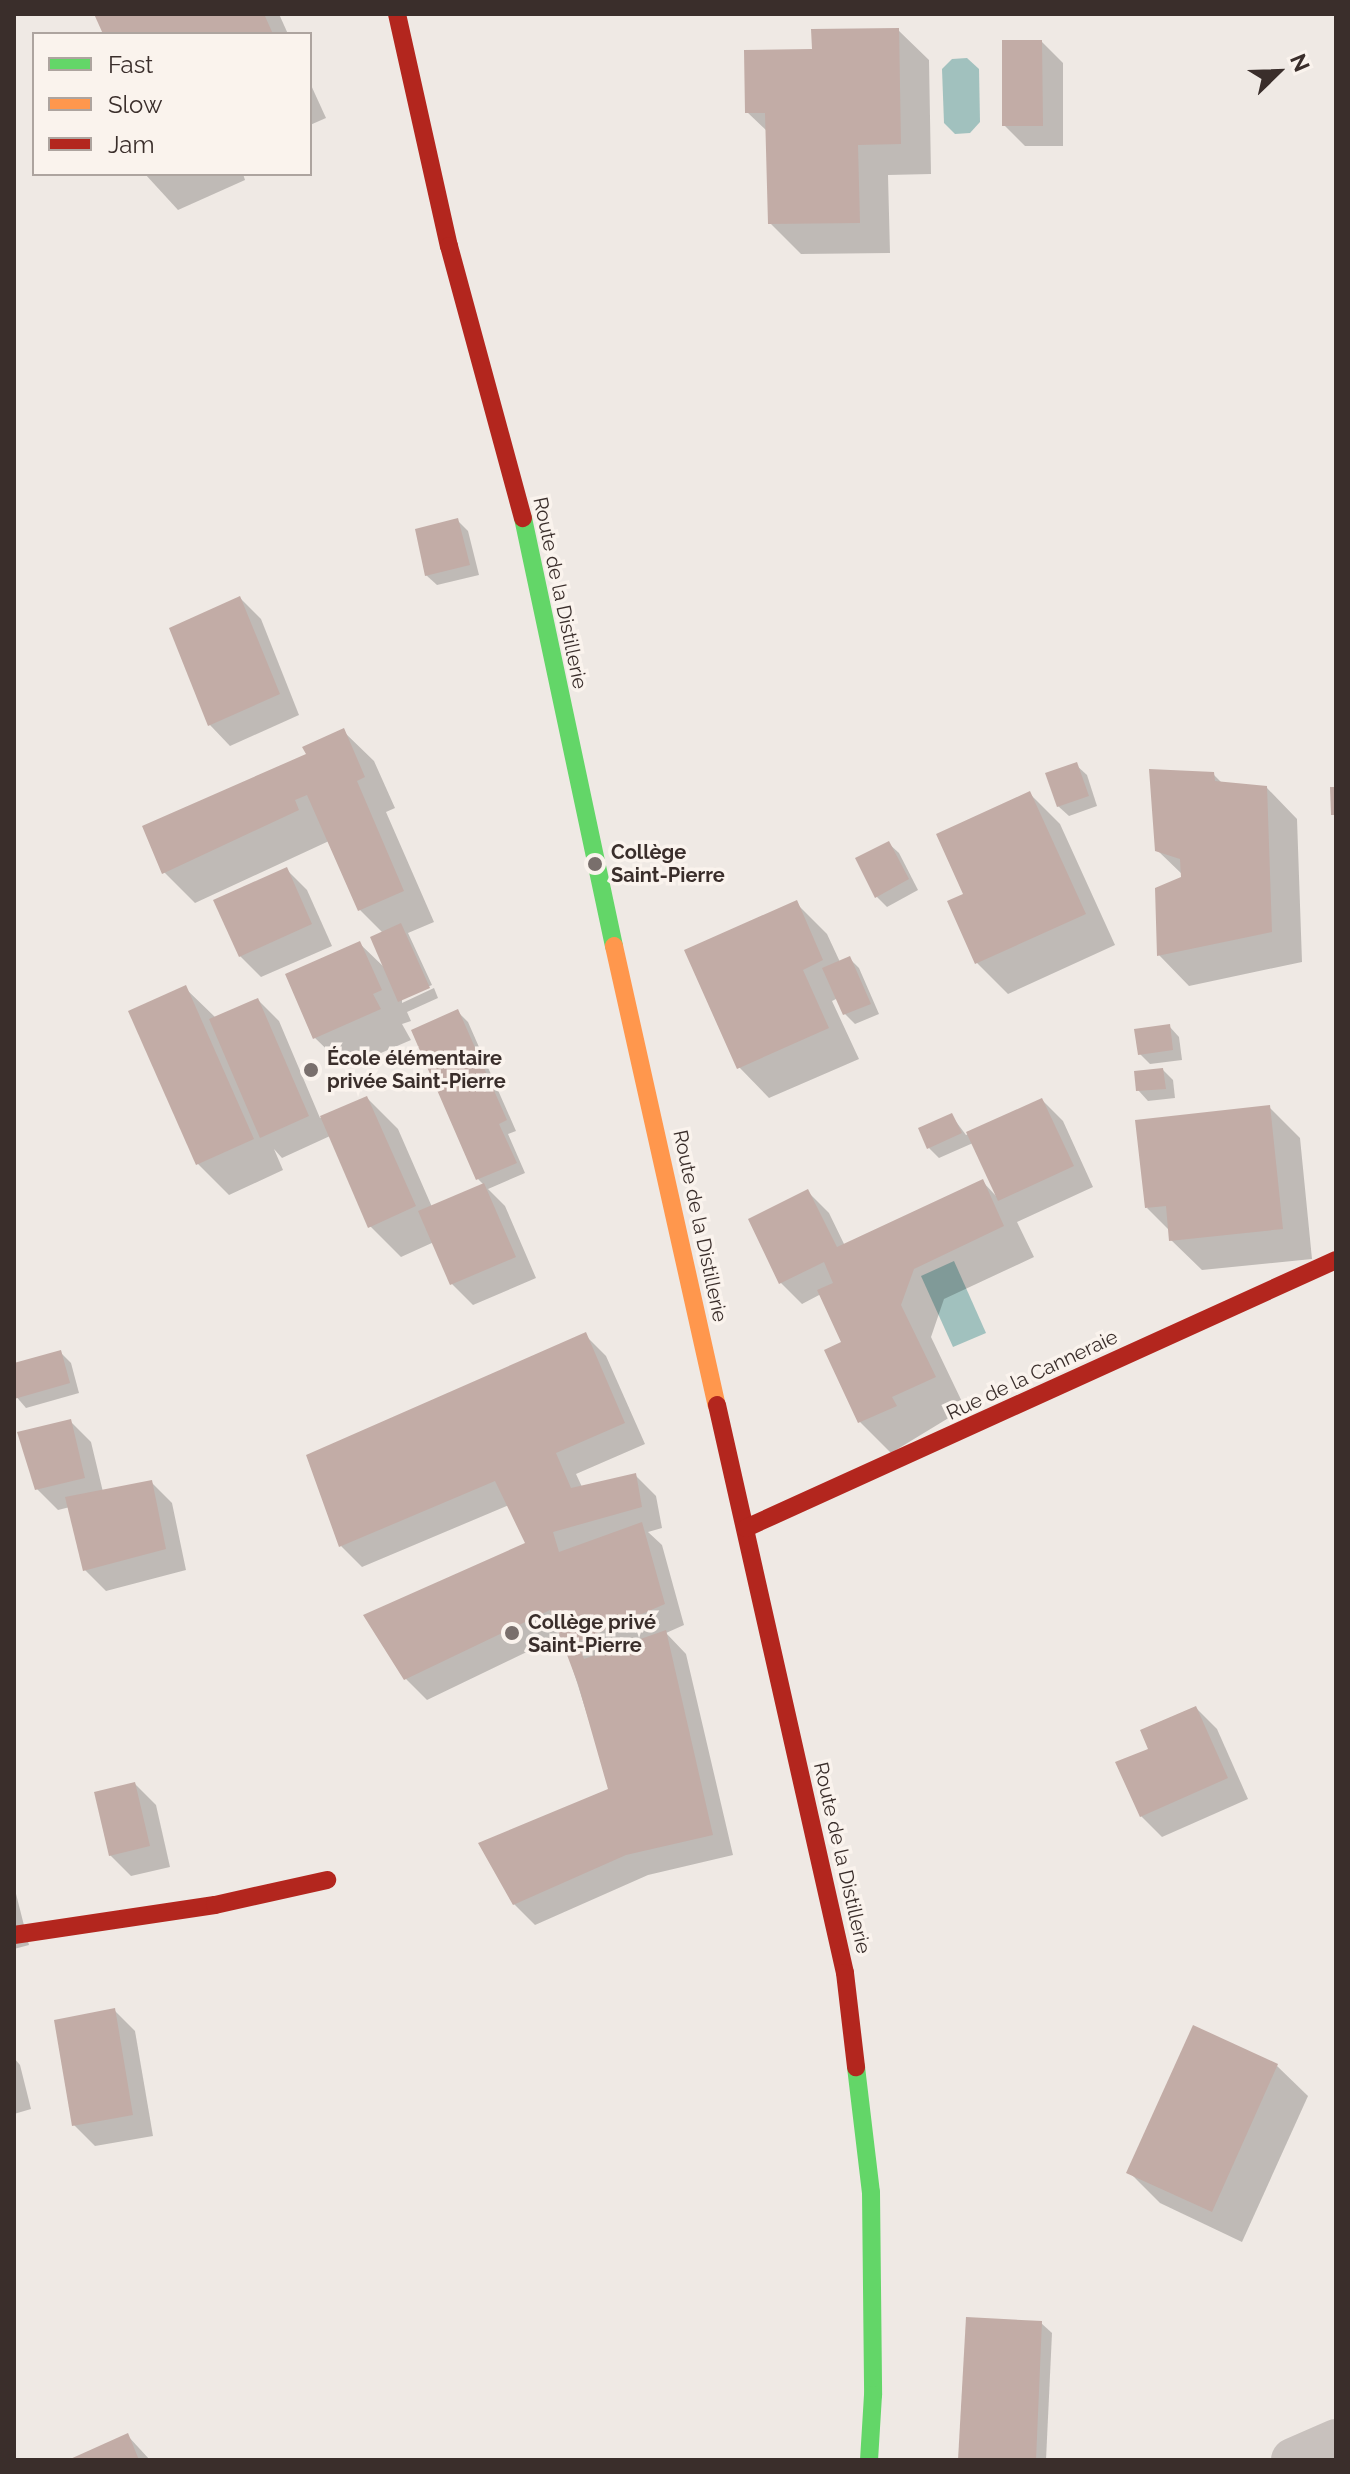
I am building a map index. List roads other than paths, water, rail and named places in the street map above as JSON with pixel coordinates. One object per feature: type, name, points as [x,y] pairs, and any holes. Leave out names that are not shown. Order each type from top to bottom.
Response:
[{"type":"street","name":"Route de la Distillerie","points":[[397,14],[449,246],[523,517],[595,864],[845,1973],[871,2192],[873,2395],[869,2460]]},
{"type":"street","name":"Rue de la Canneraie","points":[[746,1528],[1336,1260]]},
{"type":"street","points":[[14,1935],[215,1905],[327,1880]]},
{"type":"street","points":[[1293,2460],[1336,2441]]},
{"type":"water","points":[[967,58],[979,69],[980,122],[970,133],[955,134],[944,123],[942,69],[952,59]]},
{"type":"water","points":[[954,1261],[986,1333],[953,1347],[921,1276]]},
{"type":"place","name":"Collège Saint-Pierre","points":[[595,864]]},
{"type":"place","name":"École élémentaire privée Saint-Pierre","points":[[311,1070]]},
{"type":"place","name":"Collège privé Saint-Pierre","points":[[512,1633]]}]
